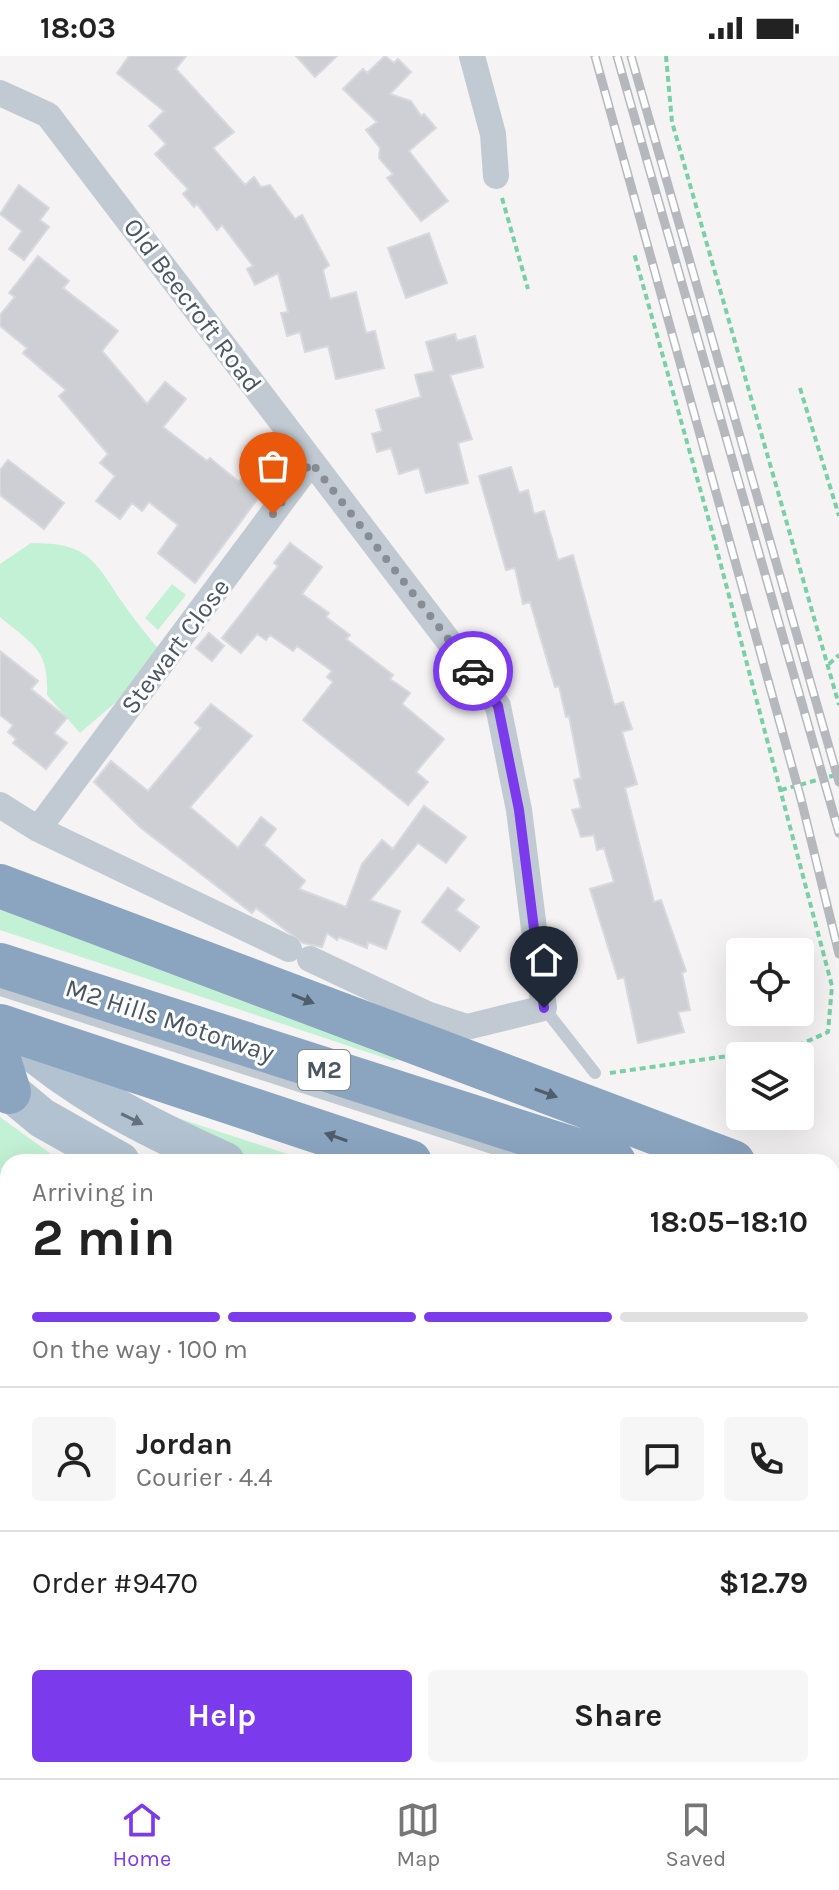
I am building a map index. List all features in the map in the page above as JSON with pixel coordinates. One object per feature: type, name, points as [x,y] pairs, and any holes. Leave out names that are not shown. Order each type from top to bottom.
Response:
[{"type":"highway","name":"M2","points":[[0,866],[201,952],[231,970]]},
{"type":"highway","name":"M2","points":[[0,886],[231,970],[474,1066],[711,1154]]},
{"type":"highway","name":"M2 Hills Motorway","points":[[0,965],[589,1154]]},
{"type":"highway","name":"M2","points":[[0,1024],[386,1154]]},
{"type":"main road","points":[[0,1024],[65,1079],[133,1120],[207,1154]]},
{"type":"main road","points":[[3,1079],[42,1118],[106,1154]]},
{"type":"street","points":[[472,56],[493,134],[496,176]]},
{"type":"street","name":"Old Beecroft Road","points":[[0,93],[48,115],[498,706],[519,810],[544,1008]]},
{"type":"street","name":"Stewart Close","points":[[38,829],[311,462]]},
{"type":"street","points":[[0,805],[38,829],[427,1014],[467,1027],[544,1008]]},
{"type":"lane","points":[[0,990],[511,1154]]},
{"type":"lane","points":[[544,1008],[595,1073]]},
{"type":"path","points":[[666,56],[672,122],[839,705]]},
{"type":"path","points":[[496,176],[528,289]]},
{"type":"path","points":[[595,1073],[634,1071],[797,1046],[828,1032],[832,986],[634,253]]},
{"type":"path","points":[[800,388],[839,516]]},
{"type":"path","points":[[828,665],[839,655]]},
{"type":"path","points":[[781,790],[839,774]]},
{"type":"green space","points":[[31,543],[64,546],[86,555],[163,654],[130,690],[80,733],[47,695],[45,667],[37,649],[0,617],[0,564]]},
{"type":"green space","points":[[172,584],[186,595],[158,630],[145,618]]},
{"type":"green space","points":[[0,899],[406,1056],[394,1061],[0,930]]},
{"type":"green space","points":[[132,1103],[288,1154],[240,1154]]},
{"type":"green space","points":[[0,1117],[51,1154],[0,1154]]},
{"type":"building","points":[[129,56],[186,56],[176,69],[234,132],[213,148],[245,185],[254,177],[261,187],[270,185],[295,219],[302,215],[329,265],[323,270],[330,299],[356,292],[366,333],[375,331],[384,368],[336,379],[328,346],[305,352],[300,332],[287,336],[281,313],[288,312],[278,273],[255,285],[247,269],[253,266],[222,225],[217,230],[197,204],[194,207],[183,194],[188,189],[155,154],[166,144],[149,126],[164,111],[117,73]]},
{"type":"building","points":[[296,56],[337,56],[315,77]]},
{"type":"building","points":[[385,56],[394,63],[398,59],[411,72],[390,94],[411,101],[421,116],[424,114],[436,128],[409,151],[448,201],[421,221],[387,178],[393,174],[379,158],[380,148],[366,130],[377,122],[343,89],[363,69],[367,73]]},
{"type":"building","points":[[19,185],[49,208],[40,220],[49,227],[24,260],[9,249],[22,231],[0,214]]},
{"type":"building","points":[[429,233],[447,283],[406,298],[388,248]]},
{"type":"building","points":[[38,256],[69,281],[63,288],[118,331],[102,351],[147,404],[165,382],[186,399],[163,427],[207,461],[210,458],[239,482],[242,478],[262,493],[195,583],[158,553],[178,525],[149,502],[142,511],[132,503],[120,519],[96,501],[115,476],[100,463],[108,454],[59,396],[66,390],[23,353],[27,348],[0,326],[0,315],[15,297],[9,293]]},
{"type":"building","points":[[455,334],[457,341],[475,336],[483,367],[450,375],[472,439],[458,443],[468,483],[426,493],[419,468],[399,474],[391,448],[377,452],[372,434],[382,431],[376,410],[421,397],[415,375],[434,371],[426,342]]},
{"type":"building","points":[[8,460],[64,503],[44,529],[0,495],[0,470]]},
{"type":"building","points":[[511,467],[519,493],[528,490],[534,514],[544,511],[558,560],[573,555],[614,705],[623,702],[632,729],[622,732],[637,784],[625,788],[654,902],[661,900],[686,971],[682,973],[690,1010],[678,1012],[684,1032],[638,1043],[624,977],[618,979],[590,889],[614,882],[604,848],[597,850],[594,835],[581,837],[572,810],[581,808],[574,780],[581,778],[569,716],[566,717],[559,686],[555,687],[530,602],[523,604],[515,568],[506,570],[479,476]]},
{"type":"building","points":[[290,543],[322,567],[302,594],[329,613],[326,617],[350,635],[346,639],[393,675],[390,679],[410,693],[402,704],[444,739],[416,772],[428,782],[408,805],[303,720],[333,682],[327,677],[332,671],[297,646],[293,651],[270,635],[266,640],[257,634],[241,653],[222,638],[278,566],[274,563]]},
{"type":"building","points":[[209,633],[224,646],[212,661],[196,648]]},
{"type":"building","points":[[0,651],[38,681],[31,689],[67,718],[54,733],[67,743],[46,769],[13,743],[16,739],[8,732],[13,725],[0,715]]},
{"type":"building","points":[[211,704],[252,736],[190,807],[238,848],[261,817],[276,829],[264,845],[305,881],[299,889],[346,907],[362,864],[382,840],[393,849],[424,806],[466,837],[446,863],[418,843],[370,900],[400,911],[386,949],[368,942],[367,948],[339,937],[337,940],[327,933],[322,947],[303,943],[256,908],[252,913],[141,828],[94,782],[111,761],[148,791],[201,728],[195,723]]},
{"type":"building","points":[[448,888],[464,900],[456,910],[479,927],[460,951],[422,922]]},
{"type":"railway","points":[[595,56],[801,799],[839,954]]},
{"type":"railway","points":[[617,56],[839,833]]},
{"type":"railway","points":[[631,56],[839,782]]},
{"type":"way so far","points":[[273,514],[311,462],[473,671]]},
{"type":"route","points":[[473,671],[498,706],[519,810],[544,1008]]}]
